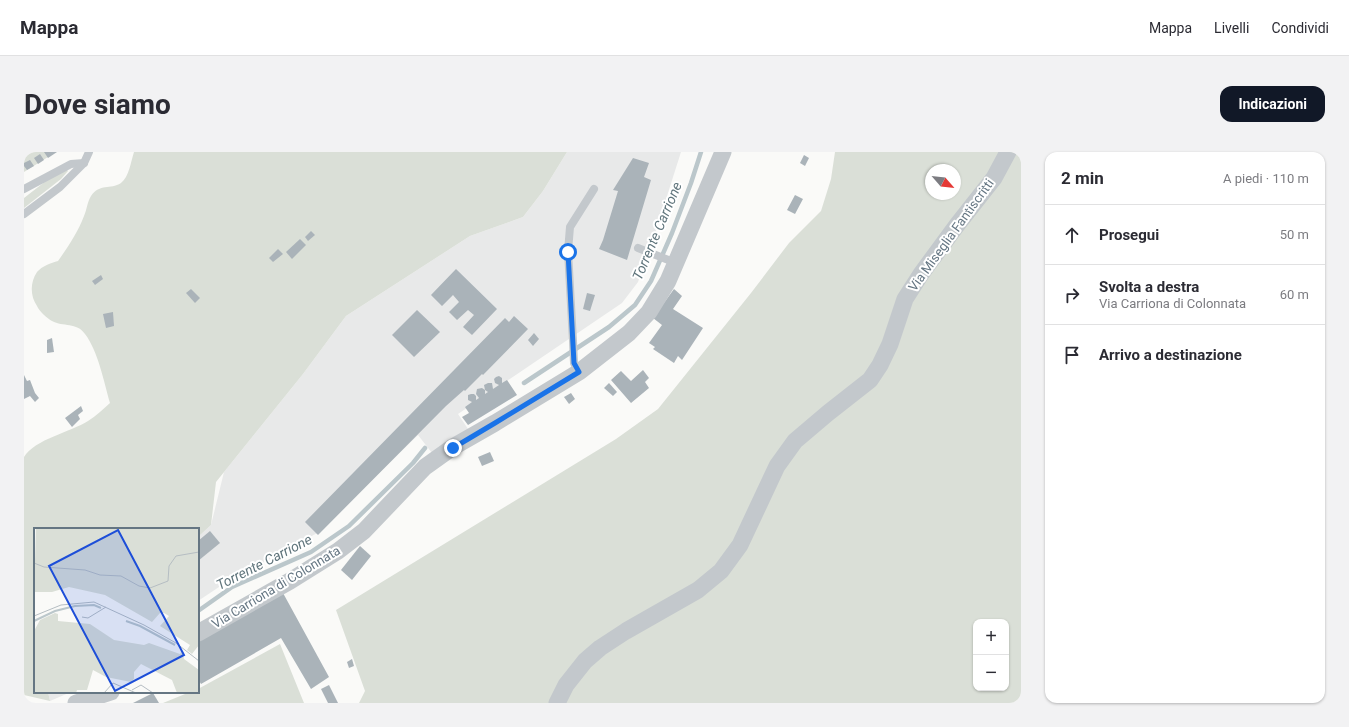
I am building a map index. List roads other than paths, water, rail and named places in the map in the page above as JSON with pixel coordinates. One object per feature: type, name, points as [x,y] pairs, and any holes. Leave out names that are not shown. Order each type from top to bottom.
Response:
[{"type":"street","name":"Via Carriona di Colonnata","points":[[199,632],[290,581],[338,551],[364,531],[425,467],[495,423],[629,333],[649,312],[668,281],[672,261],[724,152]]},
{"type":"street","name":"Via Miseglia Fantiscritti","points":[[557,703],[566,685],[585,661],[600,648],[626,630],[698,590],[721,570],[740,545],[777,466],[795,441],[870,380],[880,365],[890,344],[905,299],[921,274],[957,225],[994,178],[1008,152]]},
{"type":"street","points":[[76,703],[108,693]]},
{"type":"lane","points":[[24,214],[60,186],[84,163],[89,152]]},
{"type":"lane","points":[[24,189],[71,164],[84,163]]},
{"type":"lane","points":[[577,368],[572,340],[568,252],[570,227],[594,189]]},
{"type":"lane","points":[[638,248],[672,261]]},
{"type":"waterway","name":"Torrente Carrione","points":[[524,383],[609,327],[635,305],[651,281],[672,233],[701,152]]},
{"type":"waterway","name":"Torrente Carrione","points":[[199,610],[232,587],[311,552],[349,526],[413,463],[425,448]]}]
